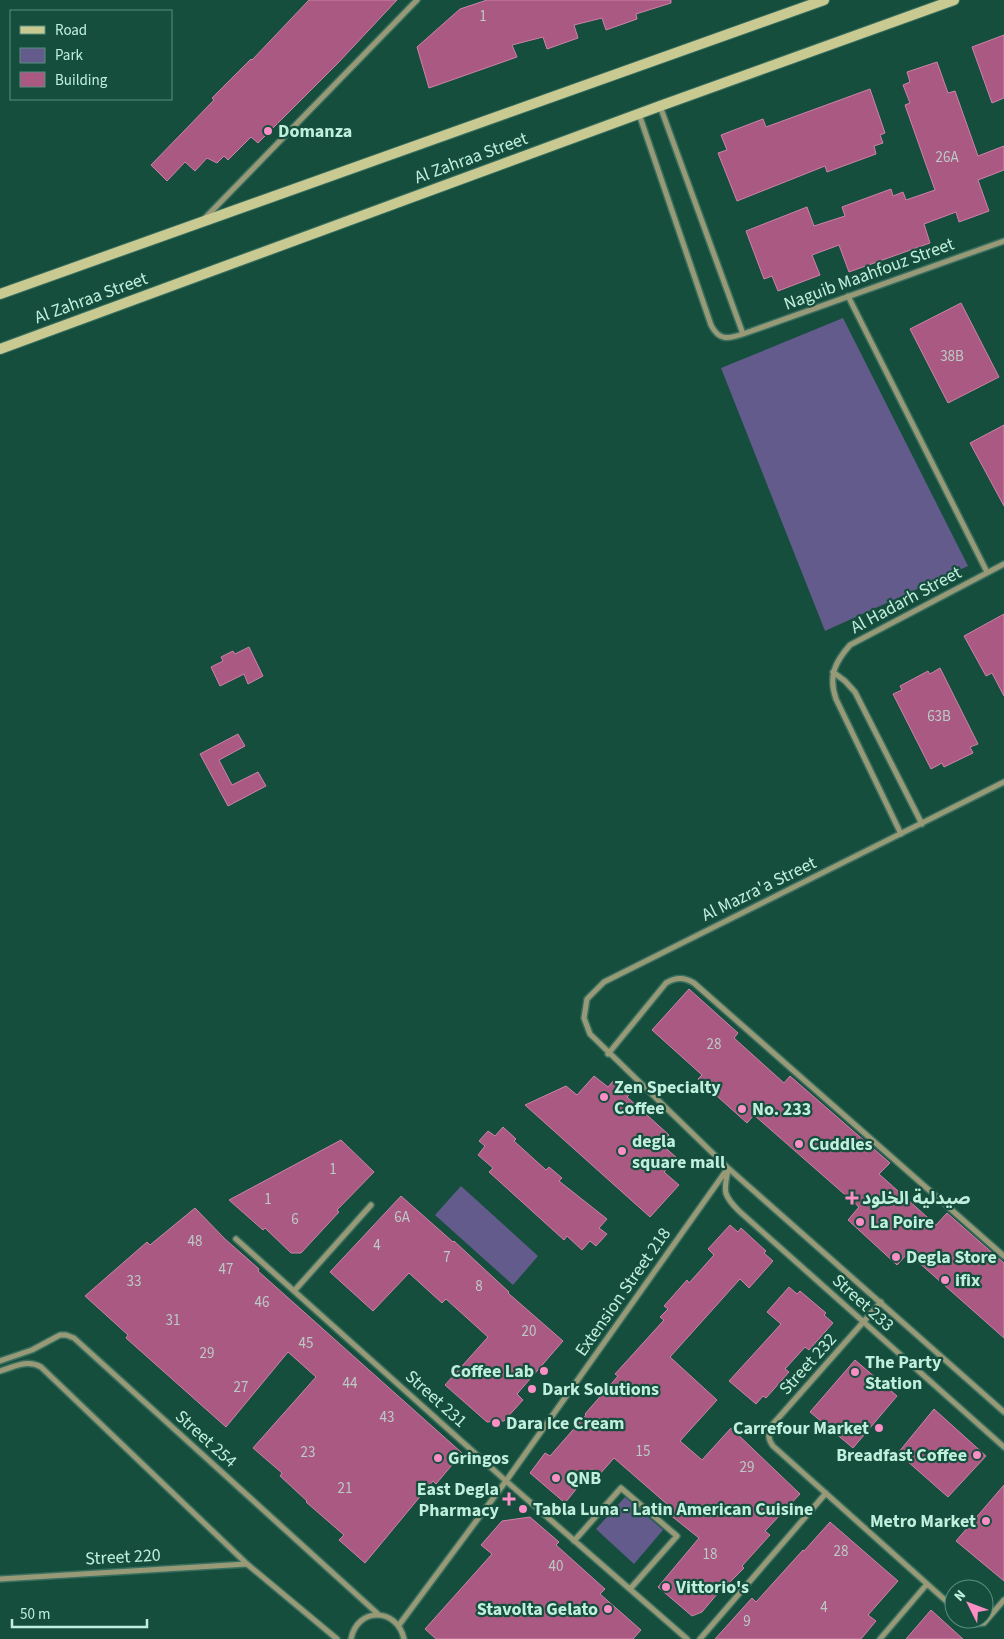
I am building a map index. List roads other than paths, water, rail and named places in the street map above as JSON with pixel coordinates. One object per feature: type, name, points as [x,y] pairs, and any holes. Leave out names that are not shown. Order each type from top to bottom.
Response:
[{"type":"main road","name":"Al Zahraa Street","points":[[0,294],[824,0]]},
{"type":"main road","name":"Al Zahraa Street","points":[[0,349],[954,0]]},
{"type":"street","points":[[199,223],[417,0]]},
{"type":"street","points":[[660,106],[743,334]]},
{"type":"street","name":"Naguib Maahfouz Street","points":[[640,114],[711,325],[714,333],[722,337],[730,338],[743,334],[1004,240]]},
{"type":"street","points":[[848,296],[987,572]]},
{"type":"street","name":"Al Hadarh Street","points":[[833,672],[839,657],[850,645],[1004,564]]},
{"type":"street","points":[[833,672],[845,680],[855,692],[922,824]]},
{"type":"street","points":[[833,672],[832,688],[836,699],[901,834]]},
{"type":"street","name":"Al Mazra'a Street","points":[[608,1054],[590,1034],[584,1018],[587,999],[604,982],[1004,782]]},
{"type":"street","points":[[608,1054],[666,982],[680,978],[688,979],[1004,1256]]},
{"type":"street","name":"Street 233","points":[[608,1054],[728,1168],[1004,1412]]},
{"type":"street","name":"Street 233","points":[[728,1168],[724,1190],[729,1201],[1004,1447]]},
{"type":"street","name":"Extension Street 218","points":[[399,1625],[506,1481],[728,1168]]},
{"type":"street","points":[[295,1290],[371,1205]]},
{"type":"street","name":"Street 231","points":[[236,1239],[506,1481],[687,1639]]},
{"type":"street","name":"Street 232","points":[[881,1302],[773,1424],[768,1432],[770,1442],[944,1599]]},
{"type":"street","name":"Street 254","points":[[0,1361],[32,1350],[60,1336],[66,1335],[74,1338],[378,1614],[386,1616],[399,1625]]},
{"type":"street","points":[[0,1371],[26,1363],[32,1363],[41,1367],[248,1564],[337,1639]]},
{"type":"street","points":[[574,1541],[621,1488],[628,1494],[676,1536],[630,1589]]},
{"type":"street","points":[[700,1639],[826,1494]]},
{"type":"street","name":"Street 220","points":[[0,1579],[248,1564]]},
{"type":"street","points":[[880,1639],[927,1584]]},
{"type":"street","points":[[994,1612],[1004,1600]]},
{"type":"street","points":[[351,1639],[356,1625],[370,1616],[378,1614]]},
{"type":"street","points":[[399,1625],[404,1639]]},
{"type":"street","points":[[402,1632],[410,1639]]},
{"type":"place","name":"Domanza","points":[[268,131]]},
{"type":"place","name":"Zen Specialty Coffee","points":[[604,1097]]},
{"type":"place","name":"No. 233","points":[[742,1109]]},
{"type":"place","name":"Cuddles","points":[[799,1144]]},
{"type":"place","name":"degla square mall","points":[[622,1151]]},
{"type":"place","name":"صيدلية الخلود","points":[[852,1198]]},
{"type":"place","name":"La Poire","points":[[860,1222]]},
{"type":"place","name":"Degla Store","points":[[896,1257]]},
{"type":"place","name":"ifix","points":[[945,1280]]},
{"type":"place","name":"Coffee Lab","points":[[544,1371]]},
{"type":"place","name":"The Party Station","points":[[855,1372]]},
{"type":"place","name":"Dark Solutions","points":[[532,1389]]},
{"type":"place","name":"Dara Ice Cream","points":[[496,1423]]},
{"type":"place","name":"Carrefour Market","points":[[879,1428]]},
{"type":"place","name":"Breadfast Coffee","points":[[977,1455]]},
{"type":"place","name":"Gringos","points":[[438,1458]]},
{"type":"place","name":"QNB","points":[[556,1478]]},
{"type":"place","name":"East Degla Pharmacy","points":[[509,1499]]},
{"type":"place","name":"Tabla Luna - Latin American Cuisine","points":[[523,1509]]},
{"type":"place","name":"Metro Market","points":[[986,1521]]},
{"type":"place","name":"Vittorio's","points":[[666,1587]]},
{"type":"place","name":"Stavolta Gelato","points":[[608,1609]]}]
